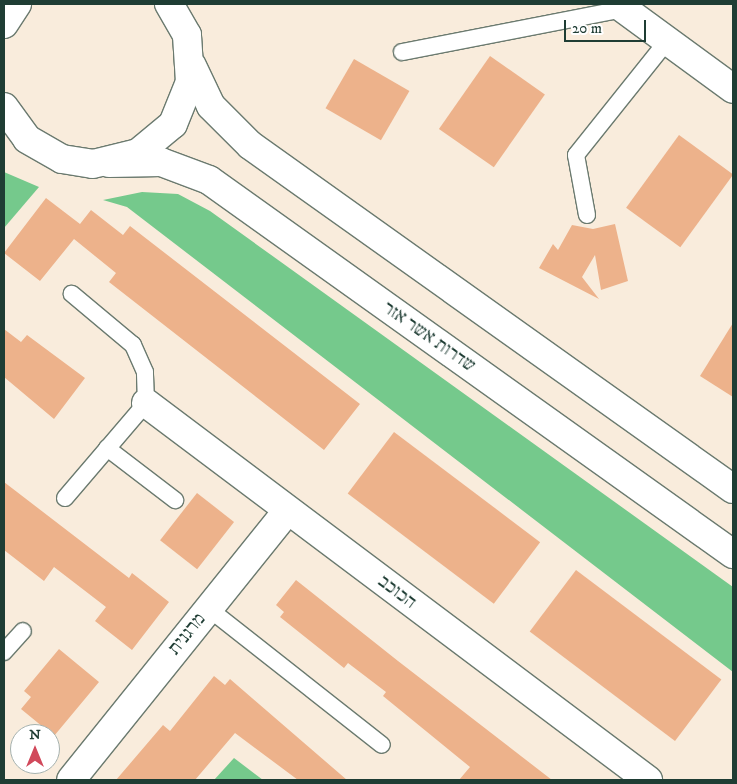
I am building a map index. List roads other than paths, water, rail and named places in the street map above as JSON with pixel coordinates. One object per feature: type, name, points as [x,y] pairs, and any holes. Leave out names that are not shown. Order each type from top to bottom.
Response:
[{"type":"street","points":[[4,24],[17,4]]},
{"type":"street","points":[[169,4],[186,35],[192,66],[211,106],[250,145],[733,489]]},
{"type":"street","points":[[621,7],[733,89]]},
{"type":"street","points":[[109,163],[138,153],[173,124],[186,97],[192,66]]},
{"type":"street","points":[[4,108],[16,134]]},
{"type":"street","name":"שדרות אשר אזר","points":[[16,134],[62,159],[109,163],[166,163],[209,180],[733,554]]},
{"type":"street","name":"הכוכב","points":[[146,403],[648,780]]},
{"type":"street","name":"מרגנית","points":[[60,780],[78,769],[288,510]]},
{"type":"lane","points":[[402,52],[621,7]]},
{"type":"lane","points":[[587,214],[576,155],[667,41]]},
{"type":"lane","points":[[65,498],[146,403],[145,372],[133,345],[72,294]]},
{"type":"lane","points":[[107,448],[175,500]]},
{"type":"lane","points":[[208,608],[382,745]]},
{"type":"lane","points":[[4,652],[23,631]]}]
